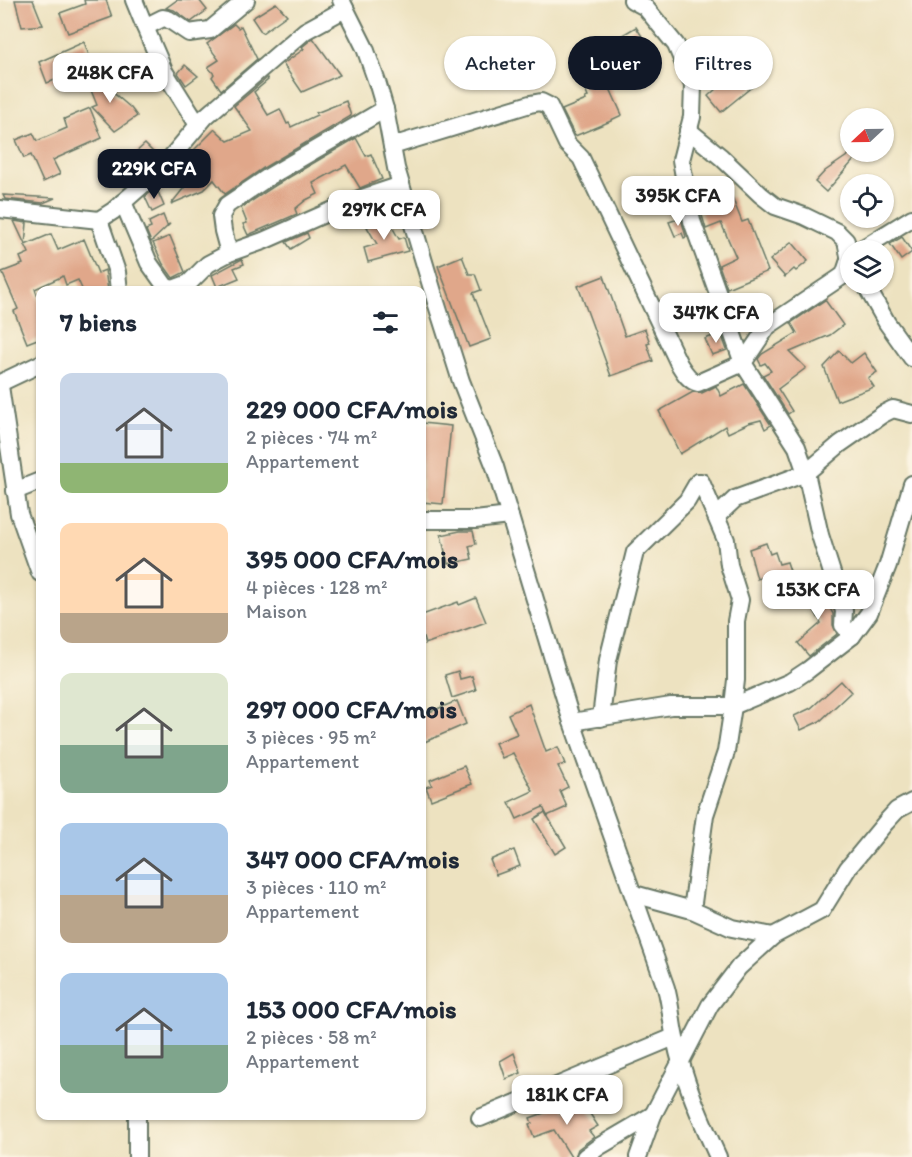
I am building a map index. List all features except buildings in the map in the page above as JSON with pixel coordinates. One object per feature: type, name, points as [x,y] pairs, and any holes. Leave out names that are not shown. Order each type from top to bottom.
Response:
[{"type":"street","points":[[134,0],[164,71],[198,125]]},
{"type":"street","points":[[146,27],[163,18],[189,33],[210,30],[246,0]]},
{"type":"street","points":[[632,0],[645,7],[676,45],[690,75],[694,92],[681,160],[690,212],[743,363],[797,447],[806,473],[820,535],[844,611],[843,625],[852,636]]},
{"type":"street","points":[[0,209],[99,220],[163,167],[198,125],[305,31],[343,4],[364,48],[385,109],[401,185],[461,381],[495,467],[572,722],[666,988],[671,1004],[674,1037],[681,1062],[718,1157]]},
{"type":"street","points":[[392,146],[530,104],[541,102],[549,106],[567,144],[581,158],[686,375],[698,383],[743,363],[768,326],[840,278]]},
{"type":"street","points":[[229,253],[221,216],[227,205],[270,176],[385,109]]},
{"type":"street","points":[[688,130],[775,206],[804,216],[837,232],[845,240]]},
{"type":"street","points":[[179,286],[189,283],[208,264],[229,253],[263,241],[356,200],[401,185]]},
{"type":"street","points":[[123,201],[149,262],[167,286]]},
{"type":"street","points":[[877,240],[912,218]]},
{"type":"street","points":[[99,220],[117,272],[118,286]]},
{"type":"street","points":[[871,294],[887,323],[912,358]]},
{"type":"street","points":[[36,366],[0,385],[19,514],[36,562]]},
{"type":"street","points":[[717,516],[735,500],[806,473],[840,444],[883,414],[893,409],[912,414]]},
{"type":"street","points":[[601,718],[608,660],[635,552],[687,501],[699,481],[702,483],[726,540],[729,565],[740,600],[736,621],[736,680],[726,752],[705,815],[692,910]]},
{"type":"street","points":[[15,491],[36,483]]},
{"type":"street","points":[[572,722],[671,706],[733,706],[790,682],[852,636],[869,613],[888,565],[912,484]]},
{"type":"street","points":[[426,520],[475,520],[510,516]]},
{"type":"street","points":[[638,1157],[653,1115],[710,1005],[739,967],[773,936],[822,910],[848,868],[886,822],[897,810],[912,802]]},
{"type":"street","points":[[634,894],[692,910],[732,928],[773,936]]},
{"type":"street","points":[[480,1118],[674,1037]]},
{"type":"street","points":[[585,1157],[653,1115]]},
{"type":"street","points":[[136,1120],[137,1157]]}]
